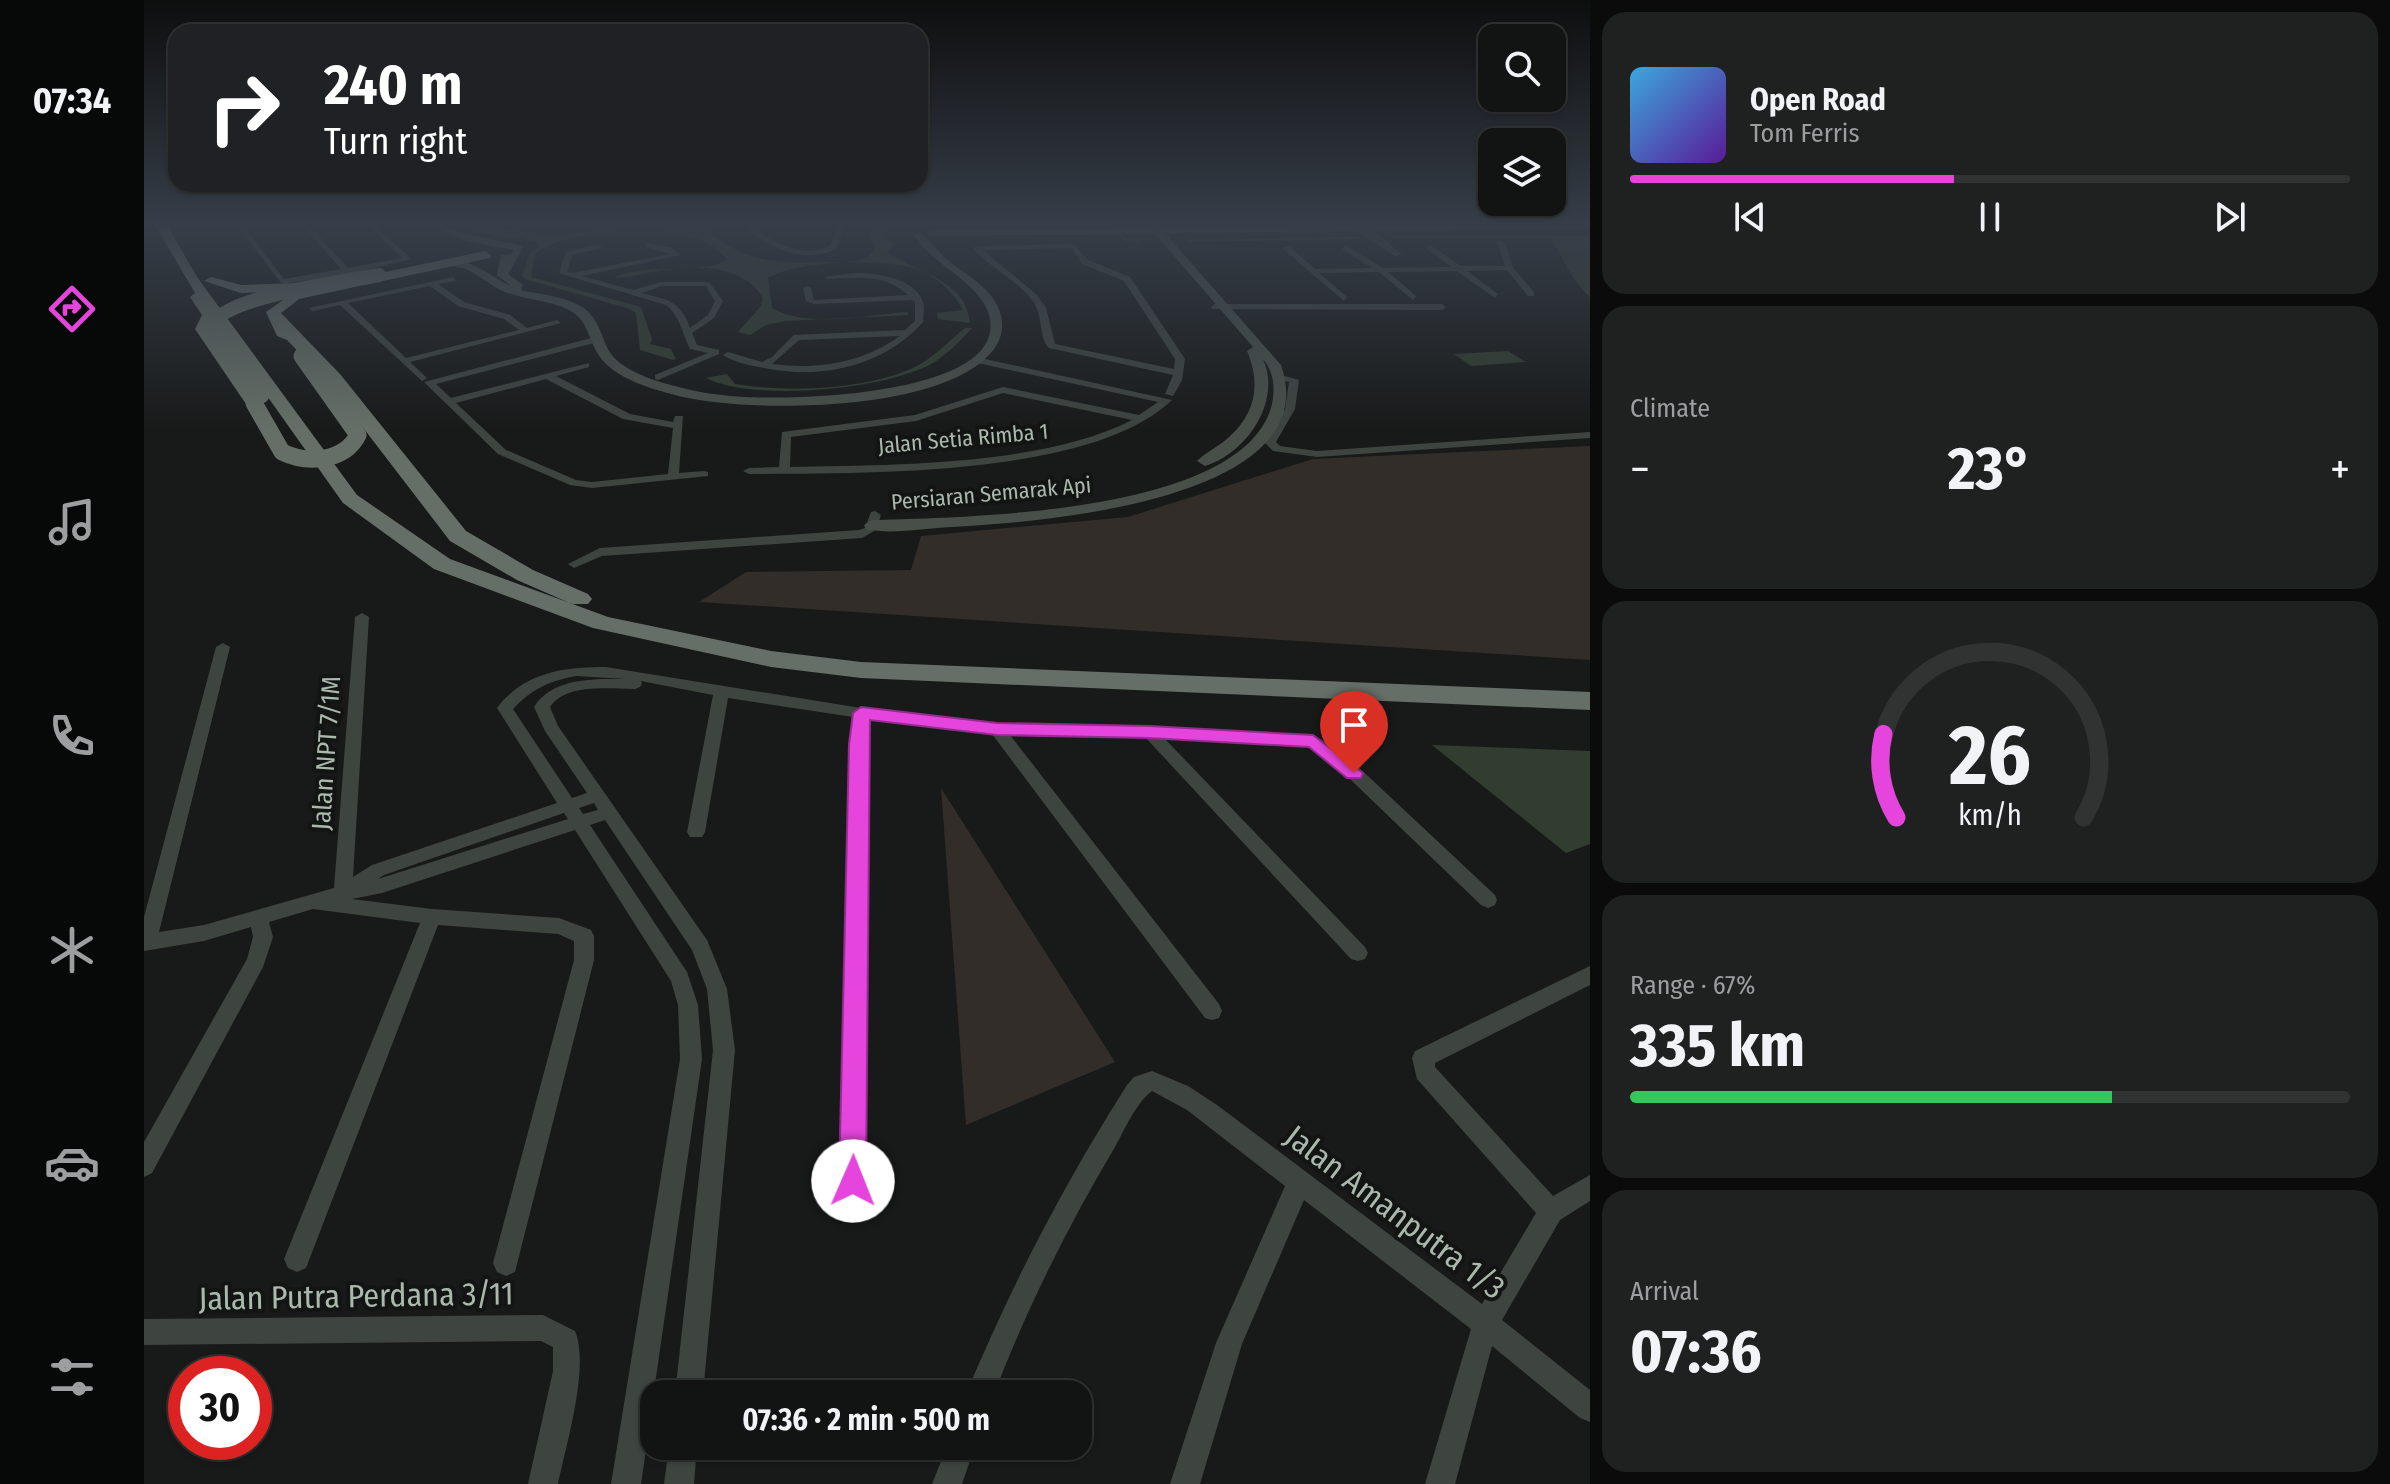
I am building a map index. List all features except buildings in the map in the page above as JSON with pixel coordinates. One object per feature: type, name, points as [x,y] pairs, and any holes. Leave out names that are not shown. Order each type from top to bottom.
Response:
[{"type":"highway","points":[[198,292],[197,297],[209,315],[203,329],[258,399],[294,436],[310,444]]},
{"type":"highway","points":[[206,292],[350,499],[442,564],[513,593],[602,623],[690,644],[861,670],[1590,701]]},
{"type":"highway","points":[[207,292],[362,491],[465,562],[621,617],[783,649],[861,659],[1590,690]]},
{"type":"highway","points":[[280,324],[284,336],[302,356],[358,435],[353,445],[325,457],[289,457],[282,452],[258,399],[214,323],[217,317],[253,299],[288,292]]},
{"type":"highway","points":[[303,292],[275,308],[273,316],[334,378],[458,536],[525,575],[621,617]]},
{"type":"street","points":[[313,308],[391,292]]},
{"type":"street","points":[[444,292],[461,304],[507,317],[526,331]]},
{"type":"street","points":[[518,292],[579,311],[589,320],[594,337],[612,363],[650,384],[745,401],[808,402],[902,391],[988,359],[1163,396],[1179,373],[1180,359],[1136,292]]},
{"type":"street","points":[[538,292],[587,308],[600,317],[617,354],[638,370],[664,380],[745,394],[827,394],[906,381],[972,349],[985,327],[981,307],[970,292]]},
{"type":"street","points":[[636,292],[675,306],[693,347],[771,365],[859,361],[881,354],[908,333],[921,316],[911,292]]},
{"type":"street","points":[[686,333],[705,323],[719,301],[713,292]]},
{"type":"street","points":[[808,292],[810,301],[814,302],[915,297]]},
{"type":"street","points":[[982,292],[989,301],[998,328],[988,359]]},
{"type":"street","points":[[1029,292],[1038,300],[1049,320],[1048,342],[1052,346],[1179,373]]},
{"type":"street","name":"Persiaran Semarak Api","points":[[873,520],[1075,511],[1172,489],[1206,476],[1239,457],[1267,432],[1279,407],[1281,378],[1270,356],[1208,292]]},
{"type":"street","points":[[1337,292],[1344,299]]},
{"type":"street","points":[[1406,292],[1413,298]]},
{"type":"street","points":[[1490,292],[1495,296]]},
{"type":"street","points":[[342,302],[431,379],[448,402],[502,452],[574,483],[592,485],[704,474]]},
{"type":"street","points":[[1224,310],[1384,307],[1394,312]]},
{"type":"street","points":[[1322,308],[1442,307]]},
{"type":"street","name":"Persiaran Semarak Api","points":[[873,520],[1086,498],[1157,482],[1213,457],[1255,418],[1264,387],[1259,361],[1224,310]]},
{"type":"street","points":[[684,322],[705,323]]},
{"type":"street","points":[[407,360],[557,323]]},
{"type":"street","points":[[771,365],[797,337],[908,333]]},
{"type":"street","points":[[888,335],[899,340]]},
{"type":"street","points":[[431,379],[594,337]]},
{"type":"street","points":[[664,380],[720,354]]},
{"type":"street","points":[[448,402],[586,365]]},
{"type":"street","points":[[547,375],[627,417],[678,421],[673,476]]},
{"type":"street","points":[[1281,378],[1294,380],[1290,409],[1270,443],[1277,449],[1317,454],[1590,435]]},
{"type":"street","points":[[784,470],[786,434],[916,418],[1003,390],[1142,419]]},
{"type":"street","name":"Jalan Setia Rimba 1","points":[[749,471],[1034,454],[1084,445],[1120,432],[1142,419],[1163,396]]},
{"type":"street","points":[[574,564],[600,552],[866,533],[873,520]]},
{"type":"street","name":"Jalan NPT 7/1M","points":[[343,893],[362,617]]},
{"type":"street","points":[[223,647],[146,943],[204,933],[343,893],[382,886],[605,804]]},
{"type":"street","points":[[649,1380],[691,1059],[688,1005],[680,978],[574,813],[508,718],[505,708],[512,698],[537,682],[577,671],[599,670],[861,713],[997,729],[1149,732],[1313,741],[1332,752],[1488,900]]},
{"type":"street","points":[[664,683],[581,687],[556,692],[544,699],[542,707],[551,727],[700,946],[717,989],[724,1050],[690,1380]]},
{"type":"street","points":[[696,832],[721,692]]},
{"type":"street","points":[[853,1181],[858,744],[861,713]]},
{"type":"street","points":[[997,729],[1212,1011]]},
{"type":"street","points":[[1149,732],[1358,953]]},
{"type":"street","points":[[314,902],[432,917],[559,926],[584,936],[584,960],[506,1263]]},
{"type":"street","points":[[297,1259],[432,917]]},
{"type":"street","points":[[144,1165],[256,961],[263,937],[258,918]]},
{"type":"street","points":[[1551,1211],[1425,1072],[1423,1058],[1590,975]]},
{"type":"street","name":"Jalan Amanputra 1/3","points":[[985,1380],[1009,1317],[1077,1184],[1135,1093],[1142,1084],[1152,1081],[1177,1092],[1299,1182],[1486,1322],[1590,1408]]},
{"type":"street","points":[[1185,1484],[1229,1343],[1299,1182]]},
{"type":"street","points":[[1440,1484],[1486,1322],[1551,1211],[1590,1187]]},
{"type":"street","name":"Jalan Putra Perdana 3/11","points":[[144,1332],[543,1328],[566,1340],[567,1371],[543,1484]]},
{"type":"street","points":[[626,1484],[640,1433]]},
{"type":"street","points":[[679,1484],[682,1460]]},
{"type":"street","points":[[947,1484],[956,1460]]},
{"type":"shaded area","points":[[572,292],[587,292],[641,307],[652,339],[650,344],[671,349],[676,359],[640,350],[636,313]]},
{"type":"shaded area","points":[[758,292],[770,292],[772,308],[803,318],[821,319],[766,325],[750,335],[738,332],[761,306],[763,298]]},
{"type":"shaded area","points":[[950,292],[960,297],[967,308],[970,323],[938,319],[937,313],[963,310]]},
{"type":"shaded area","points":[[907,312],[909,315],[857,318]]},
{"type":"shaded area","points":[[965,328],[972,328],[937,361],[882,381],[818,390],[785,391],[754,390],[706,378],[727,374],[735,384],[756,387],[803,389],[852,385],[917,366]]},
{"type":"shaded area","points":[[1508,351],[1526,362],[1471,366],[1454,354]]},
{"type":"shaded area","points":[[1590,446],[1590,660],[699,602],[746,572],[911,570],[921,536],[1128,517],[1313,459]]},
{"type":"shaded area","points":[[1432,745],[1590,751],[1590,844],[1566,853]]},
{"type":"shaded area","points":[[941,788],[1115,1062],[966,1125]]},
{"type":"route","points":[[853,1181],[858,744],[861,713],[997,729],[1149,732],[1313,741],[1332,752],[1354,773]]}]
